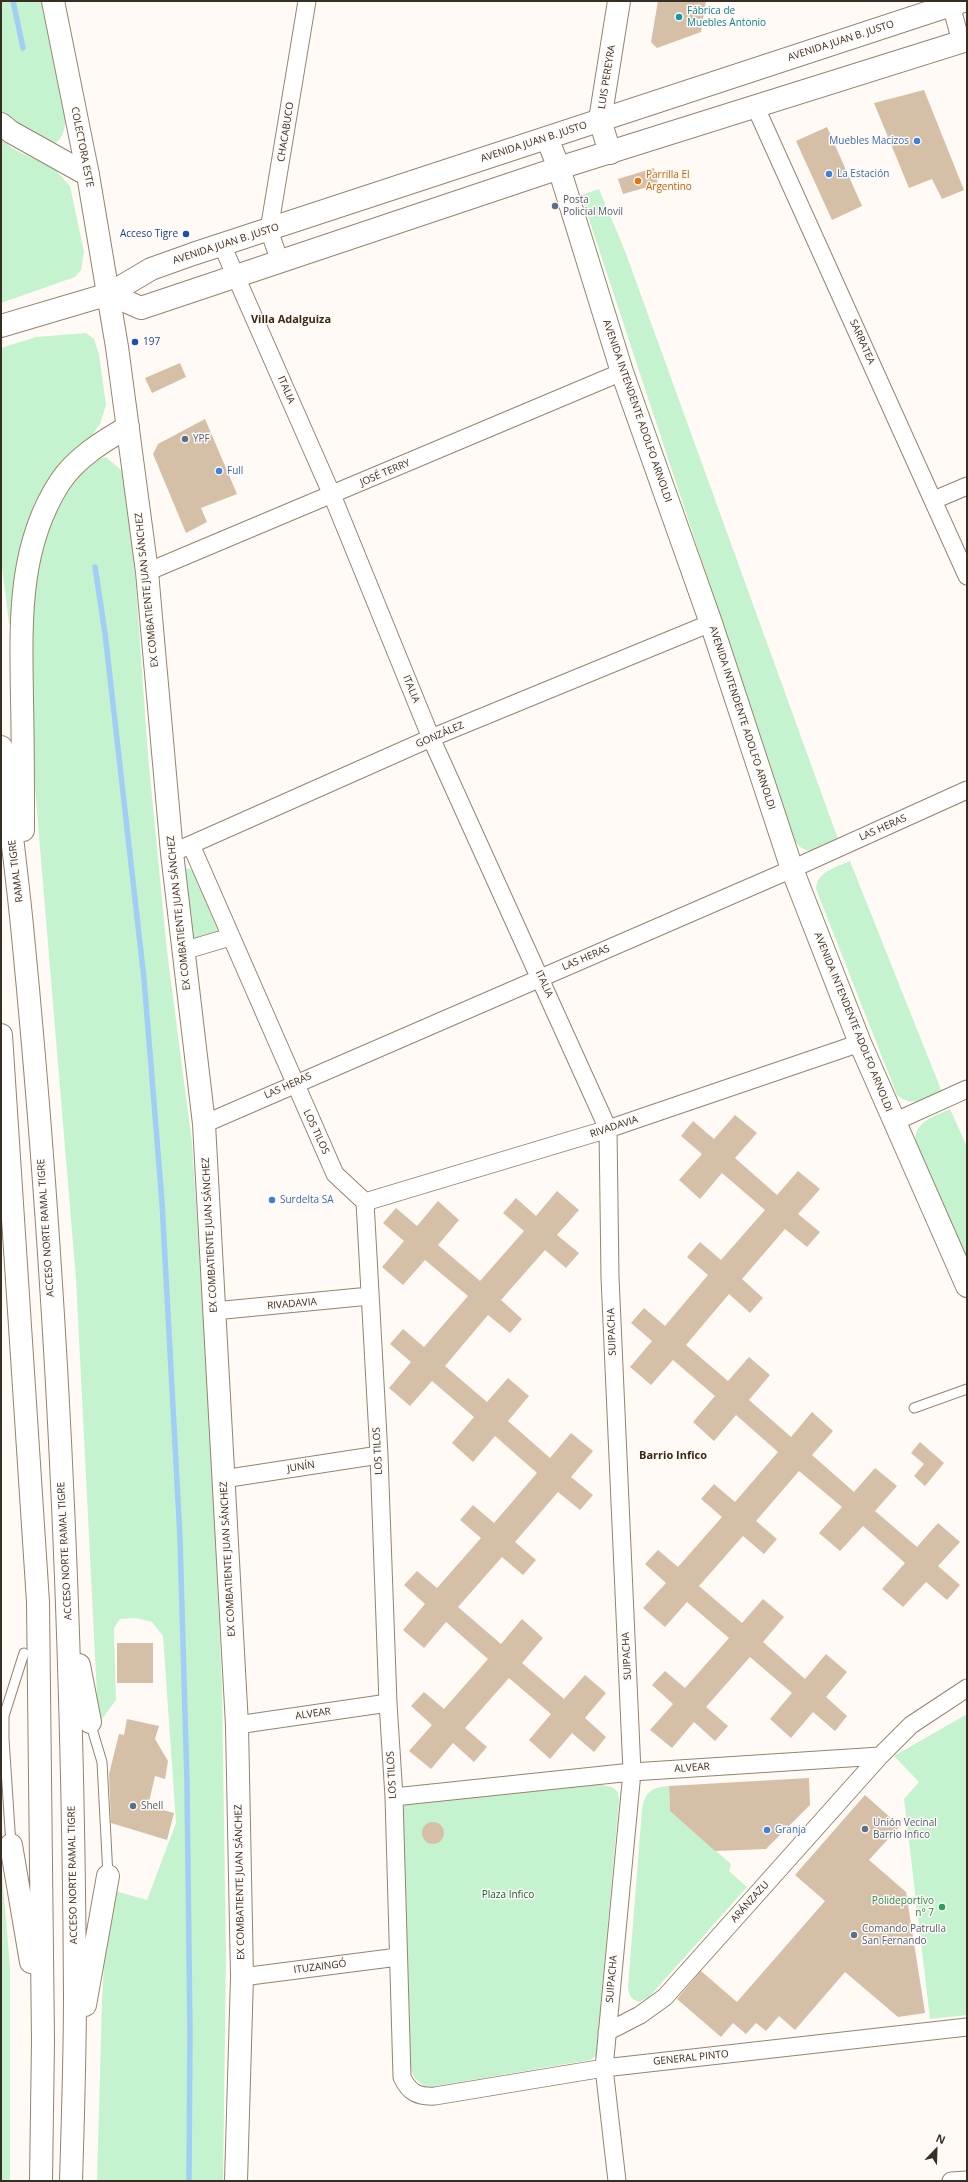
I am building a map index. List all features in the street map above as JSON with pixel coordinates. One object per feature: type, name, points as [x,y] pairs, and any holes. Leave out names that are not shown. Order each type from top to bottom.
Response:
[{"type":"main road","name":"COLECTORA ESTE","points":[[53,1],[88,175],[109,294]]},
{"type":"main road","name":"LUIS PEREYRA","points":[[610,152],[600,120],[620,1]]},
{"type":"main road","name":"AVENIDA JUAN B. JUSTO","points":[[1,326],[109,294],[151,269],[954,2]]},
{"type":"main road","points":[[109,294],[141,308],[559,168],[756,108],[964,41]]},
{"type":"main road","points":[[1,124],[11,132],[88,175]]},
{"type":"main road","name":"AVENIDA INTENDENTE ADOLFO ARNOLDI","points":[[547,138],[559,168],[622,372],[711,623],[792,869],[860,1044],[967,1286]]},
{"type":"main road","name":"EX COMBATIENTE JUAN SÁNCHEZ","points":[[109,294],[147,572],[181,849],[183,951],[204,1124],[237,1725],[242,1977],[236,2181]]},
{"type":"main road","points":[[22,923],[23,761],[21,621],[28,558],[41,521],[60,481],[97,445],[128,427]]},
{"type":"main road","name":"RAMAL TIGRE","points":[[1,747],[22,923]]},
{"type":"main road","name":"ACCESO NORTE RAMAL TIGRE","points":[[22,923],[55,1348],[68,1607],[75,1996],[72,2181]]},
{"type":"main road","points":[[1,1035],[38,1602],[43,2042],[41,2181]]},
{"type":"main road","points":[[23,1379],[24,1653]]},
{"type":"main road","points":[[68,1607],[90,1722]]},
{"type":"main road","points":[[6,1841],[21,1898],[43,2042]]},
{"type":"main road","points":[[73,2077],[108,1876]]},
{"type":"street","name":"CHACABUCO","points":[[280,262],[269,230],[307,1]]},
{"type":"street","points":[[954,2],[964,41]]},
{"type":"street","name":"SARRATEA","points":[[756,108],[967,576]]},
{"type":"street","name":"ITALIA","points":[[222,245],[237,276],[332,495],[431,738],[608,1129]]},
{"type":"street","name":"JOSÉ TERRY","points":[[147,572],[622,372]]},
{"type":"street","points":[[934,500],[967,486]]},
{"type":"street","name":"GONZÁLEZ","points":[[181,849],[431,738],[711,623]]},
{"type":"street","name":"LAS HERAS","points":[[204,1124],[792,869],[967,790]]},
{"type":"street","name":"LOS TILOS","points":[[181,849],[230,937],[335,1174],[365,1202],[379,1455],[388,1703],[394,1797],[402,2077],[406,2087],[416,2095]]},
{"type":"street","points":[[183,951],[230,937]]},
{"type":"street","name":"RIVADAVIA","points":[[365,1202],[608,1129],[860,1044]]},
{"type":"street","points":[[894,1122],[967,1089]]},
{"type":"street","name":"SUIPACHA","points":[[608,1129],[610,1277],[632,1772],[604,2068],[617,2181]]},
{"type":"street","name":"RIVADAVIA","points":[[214,1311],[370,1296]]},
{"type":"street","name":"JUNÍN","points":[[223,1479],[379,1455]]},
{"type":"street","points":[[880,1756],[911,1725],[967,1688]]},
{"type":"street","name":"ALVEAR","points":[[237,1725],[388,1703]]},
{"type":"street","name":"ALVEAR","points":[[394,1797],[632,1772],[880,1756]]},
{"type":"street","name":"ARÁNZAZU","points":[[607,2032],[640,2015],[665,1998],[880,1756]]},
{"type":"street","name":"ITUZAINGÓ","points":[[242,1977],[398,1957]]},
{"type":"street","name":"GENERAL PINTO","points":[[416,2095],[435,2096],[604,2068],[967,2027]]},
{"type":"street","points":[[951,2181],[967,2180]]},
{"type":"lane","points":[[914,1408],[967,1389]]},
{"type":"lane","points":[[6,1841],[4,1739],[2,1717],[24,1653]]},
{"type":"lane","points":[[90,1722],[102,1762],[108,1876]]},
{"type":"green space","points":[[1,1],[42,1],[66,120],[62,136],[57,142],[49,146],[1,117]]},
{"type":"green space","points":[[1,139],[13,149],[54,168],[70,186],[84,252],[81,270],[75,277],[1,303]]},
{"type":"green space","points":[[599,189],[625,251],[838,839],[818,849],[808,851],[800,847],[794,840],[581,195]]},
{"type":"green space","points":[[86,333],[94,339],[99,354],[106,405],[100,424],[88,441],[60,466],[13,630],[9,623],[1,560],[1,348],[36,337]]},
{"type":"green space","points":[[106,457],[121,470],[129,489],[148,755],[167,951],[192,1143],[209,1404],[222,1687],[226,1956],[223,2181],[97,2181],[102,2001],[106,1925],[112,1890],[147,1900],[176,1823],[163,1636],[152,1622],[136,1618],[120,1619],[114,1628],[116,1700],[102,1719],[98,1715],[76,1279],[33,764],[31,655],[35,576],[46,531],[70,488],[92,461]]},
{"type":"green space","points":[[850,861],[942,1092],[919,1101],[908,1101],[897,1095],[816,889],[817,883],[823,874]]},
{"type":"green space","points":[[187,868],[192,870],[220,936],[193,943],[185,870]]},
{"type":"green space","points":[[950,1109],[967,1147],[967,1264],[915,1141],[918,1129],[922,1124],[932,1117]]},
{"type":"green space","name":"Polideportivo n° 7","points":[[967,1714],[967,2015],[930,2019],[904,1799],[919,1782],[894,1756]]},
{"type":"green space","name":"Plaza Infico","points":[[596,1784],[612,1787],[618,1792],[619,1800],[596,2056],[590,2060],[430,2087],[422,2085],[415,2078],[410,2067],[401,1811],[403,1805],[408,1801]]},
{"type":"green space","points":[[669,1786],[670,1811],[731,1864],[729,1871],[747,1887],[649,1997],[639,2002],[631,1997],[628,1987],[642,1809],[645,1798],[650,1792],[654,1789]]},
{"type":"green space","points":[[1,1860],[10,1967],[10,2181],[1,2181]]},
{"type":"building","name":"Fábrica de Muebles Antonio","points":[[658,1],[706,1],[701,32],[657,48],[651,42]]},
{"type":"building","name":"Muebles Macizos","points":[[924,90],[964,190],[942,199],[932,179],[909,188],[874,103]]},
{"type":"building","name":"La Estación","points":[[827,127],[862,206],[832,220],[796,141]]},
{"type":"building","name":"Parrilla El Argentino","points":[[654,168],[658,184],[623,194],[618,179]]},
{"type":"building","points":[[180,363],[186,377],[152,393],[145,378]]},
{"type":"building","points":[[205,419],[237,494],[201,508],[207,522],[186,533],[153,454],[158,444]]},
{"type":"building","points":[[735,1115],[757,1133],[735,1158],[777,1195],[798,1171],[820,1189],[798,1214],[820,1232],[807,1247],[785,1229],[742,1279],[763,1298],[750,1313],[729,1294],[686,1345],[728,1381],[749,1357],[770,1375],[749,1400],[791,1437],[812,1412],[833,1431],[812,1455],[854,1492],[875,1468],[897,1486],[875,1511],[917,1547],[938,1523],[960,1542],[938,1566],[960,1585],[947,1600],[926,1582],[903,1607],[882,1589],[905,1563],[863,1526],[840,1551],[819,1533],[842,1507],[799,1471],[756,1521],[777,1539],[764,1554],[743,1536],[699,1586],[742,1623],[763,1599],[784,1617],[763,1642],[805,1679],[826,1654],[847,1672],[826,1697],[847,1716],[835,1731],[813,1712],[791,1738],[770,1719],[792,1693],[750,1657],[706,1707],[728,1726],[715,1741],[694,1722],[672,1748],[650,1730],[673,1704],[652,1685],[665,1671],[685,1688],[729,1638],[687,1602],[665,1627],[643,1608],[666,1583],[645,1564],[658,1550],[678,1567],[722,1517],[701,1499],[714,1484],[735,1502],[778,1452],[736,1415],[714,1441],[693,1422],[715,1396],[673,1360],[651,1385],[630,1367],[652,1341],[631,1323],[644,1308],[665,1326],[708,1275],[687,1257],[700,1242],[721,1260],[765,1210],[722,1173],[700,1199],[679,1180],[702,1154],[681,1136],[693,1121],[714,1139]]},
{"type":"building","points":[[557,1191],[579,1210],[557,1235],[579,1253],[566,1268],[545,1250],[501,1300],[522,1319],[510,1333],[488,1315],[445,1366],[487,1402],[508,1378],[529,1396],[508,1421],[550,1458],[571,1433],[593,1451],[571,1477],[593,1495],[580,1510],[558,1492],[515,1542],[536,1560],[523,1575],[502,1557],[458,1607],[501,1644],[522,1619],[543,1638],[522,1663],[564,1699],[585,1675],[606,1693],[585,1718],[606,1737],[594,1752],[572,1733],[550,1759],[529,1740],[551,1714],[509,1678],[465,1728],[487,1747],[474,1762],[453,1743],[431,1769],[409,1751],[432,1725],[411,1706],[424,1692],[444,1709],[488,1659],[446,1622],[424,1648],[403,1630],[425,1604],[404,1585],[417,1571],[437,1588],[481,1538],[460,1520],[473,1505],[494,1523],[537,1473],[495,1436],[473,1462],[452,1443],[474,1417],[432,1381],[410,1406],[389,1388],[411,1362],[390,1344],[403,1329],[424,1347],[468,1296],[425,1260],[403,1285],[382,1267],[404,1241],[383,1223],[396,1208],[417,1226],[438,1201],[459,1220],[438,1245],[480,1281],[524,1231],[503,1213],[516,1198],[536,1216]]},
{"type":"building","points":[[920,1442],[944,1463],[925,1486],[914,1476],[924,1464],[911,1453]]},
{"type":"building","points":[[117,1643],[153,1643],[153,1683],[117,1683]]},
{"type":"building","points":[[127,1719],[159,1726],[155,1739],[168,1761],[165,1779],[155,1776],[148,1806],[174,1813],[167,1840],[111,1823],[109,1774],[119,1734],[124,1735]]},
{"type":"building","points":[[809,1778],[810,1805],[766,1849],[715,1851],[670,1811],[669,1786]]},
{"type":"building","name":"Comando Patrulla San Fernando","points":[[865,1795],[900,1826],[869,1860],[906,1892],[925,2013],[898,2017],[845,1972],[795,2030],[779,2016],[766,2031],[756,2023],[746,2034],[733,2023],[721,2037],[677,1999],[701,1971],[737,2002],[825,1901],[795,1875]]},
{"type":"building","points":[[433,1822],[441,1825],[444,1833],[441,1841],[433,1844],[425,1841],[422,1833],[425,1825]]},
{"type":"waterway","points":[[13,1],[23,48]]},
{"type":"waterway","points":[[95,567],[105,633],[144,979],[162,1202],[180,1538],[187,1783],[190,2034],[189,2181]]},
{"type":"place","name":"Fábrica de Muebles Antonio","points":[[679,17]]},
{"type":"place","name":"Muebles Macizos","points":[[917,141]]},
{"type":"place","name":"La Estación","points":[[829,174]]},
{"type":"place","name":"Parrilla El Argentino","points":[[638,181]]},
{"type":"place","name":"Posta Policial Movil","points":[[555,206]]},
{"type":"place","name":"Acceso Tigre","points":[[186,234]]},
{"type":"place","name":"197","points":[[135,342]]},
{"type":"place","name":"YPF","points":[[185,439]]},
{"type":"place","name":"Full","points":[[219,471]]},
{"type":"place","name":"Surdelta SA","points":[[272,1200]]},
{"type":"place","name":"Shell","points":[[133,1806]]},
{"type":"place","name":"Unión Vecinal Barrio Infico","points":[[865,1829]]},
{"type":"place","name":"Granja","points":[[767,1830]]},
{"type":"place","name":"Polideportivo n° 7","points":[[942,1907]]},
{"type":"place","name":"Comando Patrulla San Fernando","points":[[854,1935]]},
{"type":"district","name":"Villa Adalguiza","points":[[291,320]]},
{"type":"district","name":"Barrio Infico","points":[[673,1456]]}]
